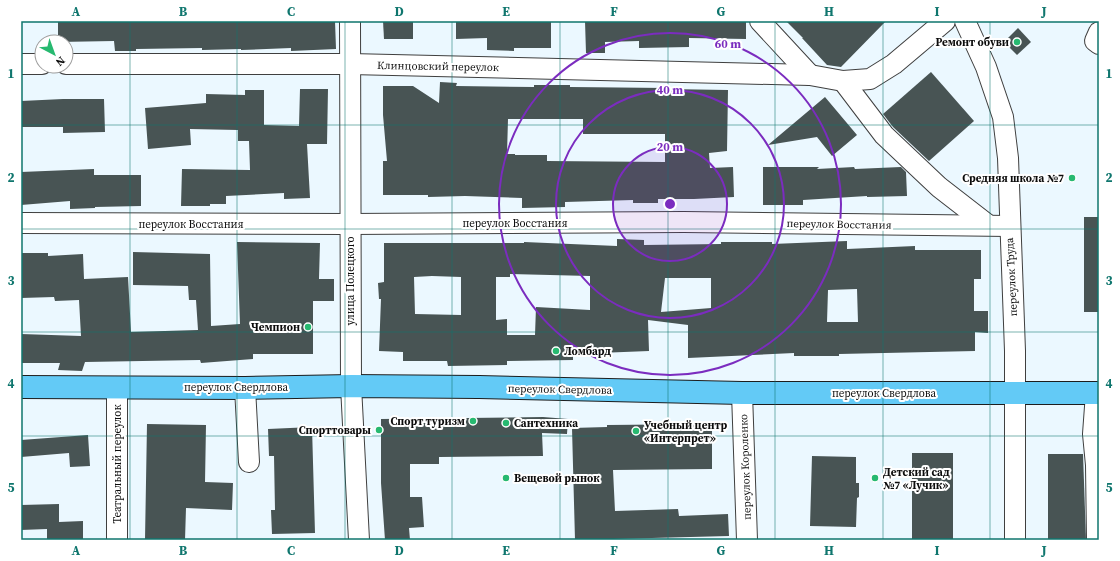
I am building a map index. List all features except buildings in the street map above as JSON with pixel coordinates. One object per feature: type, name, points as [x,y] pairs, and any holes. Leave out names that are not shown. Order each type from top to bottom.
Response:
[{"type":"main road","name":"переулок Свердлова","points":[[21,387],[479,387],[742,393],[1097,392]]},
{"type":"street","name":"улица Полецкого","points":[[350,21],[351,386],[359,540]]},
{"type":"street","points":[[760,21],[810,75]]},
{"type":"street","name":"Клинцовский переулок","points":[[74,64],[350,64],[810,75],[843,81],[870,79],[894,64],[945,21]]},
{"type":"street","name":"переулок Труда","points":[[965,21],[986,66],[1003,117],[1008,158],[1009,226],[1015,351],[1015,540]]},
{"type":"street","points":[[1099,32],[1094,41],[1099,44]]},
{"type":"street","points":[[21,64],[34,64]]},
{"type":"street","points":[[843,81],[884,134],[939,187],[988,225]]},
{"type":"street","name":"переулок Восстания","points":[[21,223],[350,224],[684,222],[1009,226]]},
{"type":"street","name":"Театральный переулок","points":[[117,388],[117,540]]},
{"type":"street","points":[[245,388],[249,462]]},
{"type":"street","points":[[1097,392],[1093,434],[1098,465],[1097,540]]},
{"type":"street","name":"переулок Короленко","points":[[742,393],[747,540]]},
{"type":"place","name":"Ремонт обуви","points":[[1017,42]]},
{"type":"place","name":"Средняя школа №7","points":[[1072,178]]},
{"type":"place","name":"Чемпион","points":[[308,327]]},
{"type":"place","name":"Ломбард","points":[[556,351]]},
{"type":"place","name":"Спорт туризм","points":[[473,421]]},
{"type":"place","name":"Сантехника","points":[[506,423]]},
{"type":"place","name":"Спорттовары","points":[[379,430]]},
{"type":"place","name":"Учебный центр «Интерпрет»","points":[[636,431]]},
{"type":"place","name":"Вещевой рынок","points":[[506,478]]},
{"type":"place","name":"Детский сад №7 «Лучик»","points":[[875,478]]}]
